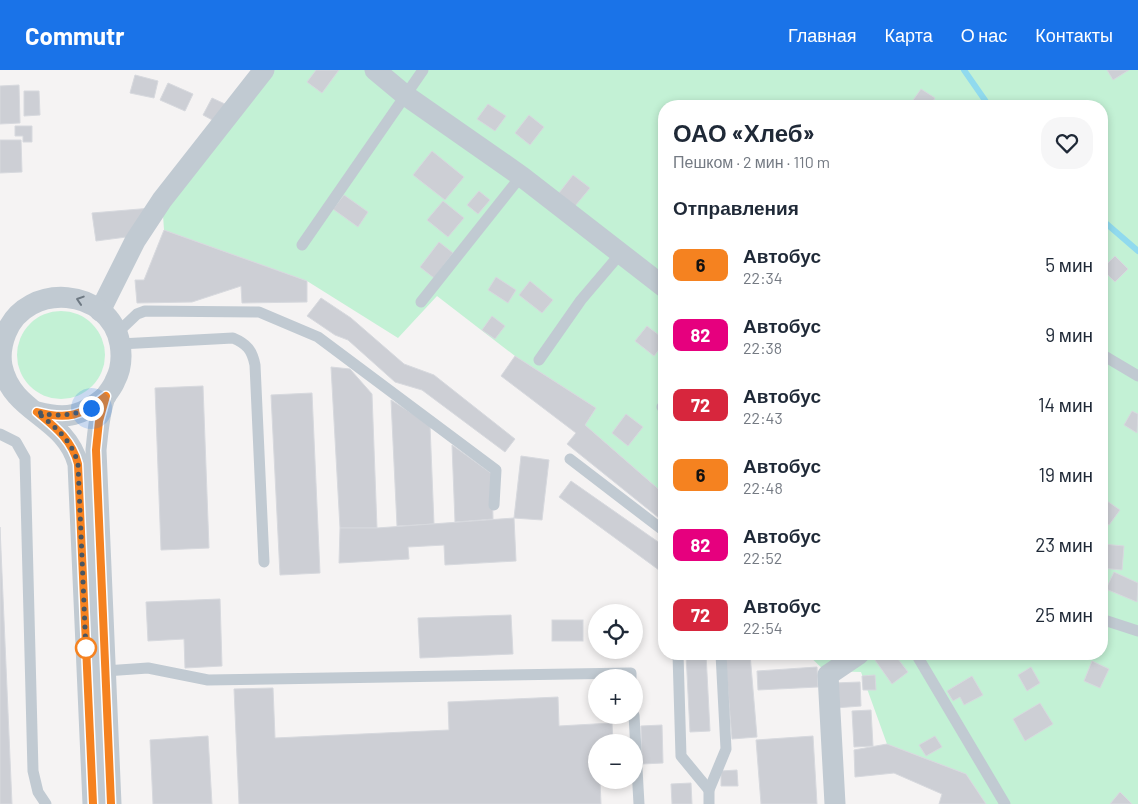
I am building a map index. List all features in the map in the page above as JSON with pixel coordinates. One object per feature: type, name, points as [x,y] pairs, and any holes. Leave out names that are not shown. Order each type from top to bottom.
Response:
[{"type":"street","points":[[100,311],[135,241],[162,200],[264,70]]},
{"type":"street","points":[[375,70],[405,94],[521,176],[658,282]]},
{"type":"street","points":[[37,412],[55,416],[74,415],[91,408],[106,396],[116,381],[121,363],[118,339],[100,311],[76,298],[62,296],[42,299],[24,309],[10,324],[2,343],[1,364],[7,384],[19,400],[37,412],[62,434],[74,449],[78,464],[96,672],[111,804]]},
{"type":"street","points":[[93,804],[96,672],[96,450],[99,421],[106,396]]},
{"type":"street","points":[[835,804],[828,676],[851,660]]},
{"type":"lane","points":[[302,245],[423,70]]},
{"type":"lane","points":[[421,302],[521,176]]},
{"type":"lane","points":[[539,360],[581,300],[621,253]]},
{"type":"lane","points":[[118,339],[137,314],[145,311],[258,312],[318,337],[496,470],[494,504]]},
{"type":"lane","points":[[118,339],[233,338],[245,344],[252,352],[255,365],[264,562]]},
{"type":"lane","points":[[1108,358],[1138,376]]},
{"type":"lane","points":[[0,434],[16,442],[25,458],[33,771],[38,792],[46,804]]},
{"type":"lane","points":[[570,459],[658,526]]},
{"type":"lane","points":[[1108,621],[1138,631]]},
{"type":"lane","points":[[678,660],[681,756],[708,790]]},
{"type":"lane","points":[[709,804],[708,790],[726,749],[721,660]]},
{"type":"lane","points":[[920,660],[1005,804]]},
{"type":"lane","points":[[96,672],[148,668],[208,680],[588,674]]},
{"type":"lane","points":[[635,724],[639,804]]},
{"type":"green space","points":[[264,70],[1138,70],[1138,804],[986,804],[966,774],[887,744],[861,672],[825,671],[813,660],[1108,660],[1108,100],[658,100],[658,489],[585,425],[596,408],[515,356],[437,296],[398,338],[307,281],[164,230],[162,200]]},
{"type":"green space","points":[[61,311],[78,314],[92,324],[102,338],[105,355],[102,372],[92,386],[78,396],[61,399],[44,396],[30,386],[20,372],[17,355],[20,338],[30,324],[44,314]]},
{"type":"building","points":[[316,70],[339,70],[322,93],[307,82]]},
{"type":"building","points":[[1107,70],[1129,70],[1113,80]]},
{"type":"building","points":[[135,75],[158,81],[154,98],[130,93]]},
{"type":"building","points":[[168,83],[193,94],[185,111],[160,100]]},
{"type":"building","points":[[19,85],[20,123],[0,124],[0,86]]},
{"type":"building","points":[[921,89],[935,98],[934,100],[913,100]]},
{"type":"building","points":[[24,91],[39,91],[40,115],[24,116]]},
{"type":"building","points":[[212,98],[227,105],[218,123],[203,115]]},
{"type":"building","points":[[488,104],[506,116],[495,131],[477,119]]},
{"type":"building","points":[[529,115],[544,127],[530,145],[515,133]]},
{"type":"building","points":[[15,126],[32,126],[32,142],[23,142],[23,136],[15,136]]},
{"type":"building","points":[[0,140],[21,140],[22,172],[0,173]]},
{"type":"building","points":[[432,151],[464,177],[445,200],[413,175]]},
{"type":"building","points":[[573,175],[590,188],[575,206],[559,193]]},
{"type":"building","points":[[479,191],[490,200],[478,214],[467,205]]},
{"type":"building","points":[[344,195],[368,212],[358,227],[333,209]]},
{"type":"building","points":[[443,201],[464,218],[448,237],[427,220]]},
{"type":"building","points":[[152,208],[134,236],[96,241],[92,213]]},
{"type":"building","points":[[164,230],[307,281],[307,302],[242,303],[241,286],[192,302],[137,303],[135,280],[144,280]]},
{"type":"building","points":[[439,242],[453,253],[434,278],[420,267]]},
{"type":"building","points":[[1115,256],[1128,269],[1115,282],[1108,275],[1108,263]]},
{"type":"building","points":[[496,277],[516,290],[508,303],[488,290]]},
{"type":"building","points":[[530,281],[553,300],[542,313],[519,295]]},
{"type":"building","points":[[321,298],[351,318],[404,364],[434,375],[515,439],[505,452],[422,390],[395,382],[348,340],[335,335],[307,316]]},
{"type":"building","points":[[492,316],[505,326],[495,339],[482,330]]},
{"type":"building","points":[[647,326],[658,334],[658,351],[654,356],[635,341]]},
{"type":"building","points":[[515,356],[596,408],[585,425],[658,489],[658,517],[567,444],[576,433],[501,376]]},
{"type":"building","points":[[331,367],[350,369],[372,394],[377,528],[340,528]]},
{"type":"building","points":[[203,386],[209,548],[161,550],[155,388]]},
{"type":"building","points":[[312,393],[320,573],[280,575],[271,395]]},
{"type":"building","points":[[391,400],[430,425],[434,524],[397,526]]},
{"type":"building","points":[[1132,411],[1138,414],[1137,433],[1124,425]]},
{"type":"building","points":[[626,414],[643,427],[628,446],[612,433]]},
{"type":"building","points":[[452,445],[492,474],[493,519],[455,522]]},
{"type":"building","points":[[521,456],[549,460],[542,520],[514,518]]},
{"type":"building","points":[[571,481],[658,542],[658,569],[559,497]]},
{"type":"building","points":[[1108,502],[1120,510],[1108,524]]},
{"type":"building","points":[[514,518],[516,561],[445,565],[444,545],[408,547],[409,559],[339,563],[340,528],[377,528]]},
{"type":"building","points":[[0,527],[12,804],[0,804]]},
{"type":"building","points":[[1108,545],[1124,546],[1122,570],[1108,569]]},
{"type":"building","points":[[1114,572],[1138,583],[1137,602],[1108,590],[1108,585]]},
{"type":"building","points":[[220,599],[222,666],[185,668],[184,639],[148,641],[146,602]]},
{"type":"building","points":[[511,615],[513,654],[420,658],[418,618]]},
{"type":"building","points":[[552,620],[583,620],[583,641],[552,641]]},
{"type":"building","points":[[686,660],[706,660],[710,731],[690,732]]},
{"type":"building","points":[[725,660],[751,660],[757,737],[732,739]]},
{"type":"building","points":[[875,660],[899,660],[908,672],[892,684]]},
{"type":"building","points":[[1092,661],[1109,669],[1100,688],[1084,681]]},
{"type":"building","points":[[817,667],[818,687],[758,690],[757,671]]},
{"type":"building","points":[[1031,667],[1040,683],[1027,691],[1018,675]]},
{"type":"building","points":[[875,675],[876,690],[863,690],[862,676]]},
{"type":"building","points":[[972,676],[983,695],[964,705],[960,697],[953,701],[947,691]]},
{"type":"building","points":[[860,682],[861,706],[835,708],[834,683]]},
{"type":"building","points":[[273,688],[275,738],[449,730],[448,702],[558,697],[559,726],[612,724],[613,734],[588,734],[588,789],[600,789],[601,804],[239,804],[234,689]]},
{"type":"building","points":[[1040,703],[1053,724],[1025,741],[1013,719]]},
{"type":"building","points":[[871,710],[873,746],[854,747],[852,711]]},
{"type":"building","points":[[662,725],[663,763],[643,764],[643,734],[641,734],[641,726]]},
{"type":"building","points":[[208,736],[212,804],[153,804],[150,740]]},
{"type":"building","points":[[813,736],[817,804],[761,804],[756,740]]},
{"type":"building","points":[[935,736],[942,747],[926,756],[919,745]]},
{"type":"building","points":[[887,744],[966,774],[986,804],[939,804],[942,794],[894,773],[855,777],[854,750]]},
{"type":"building","points":[[737,770],[738,786],[721,786],[721,771]]},
{"type":"building","points":[[691,783],[692,804],[672,804],[671,784]]},
{"type":"building","points":[[1120,792],[1132,804],[1110,804]]},
{"type":"waterway","points":[[964,70],[985,100]]},
{"type":"waterway","points":[[1108,225],[1138,251]]},
{"type":"bus line","name":"6","points":[[93,804],[78,464],[74,449],[62,434],[37,412],[55,416],[74,415],[91,408],[106,396],[99,421],[96,450],[111,804]]},
{"type":"route","points":[[86,648],[86,651],[78,464],[74,449],[62,434],[37,412],[55,416],[74,415],[91,408]]}]
